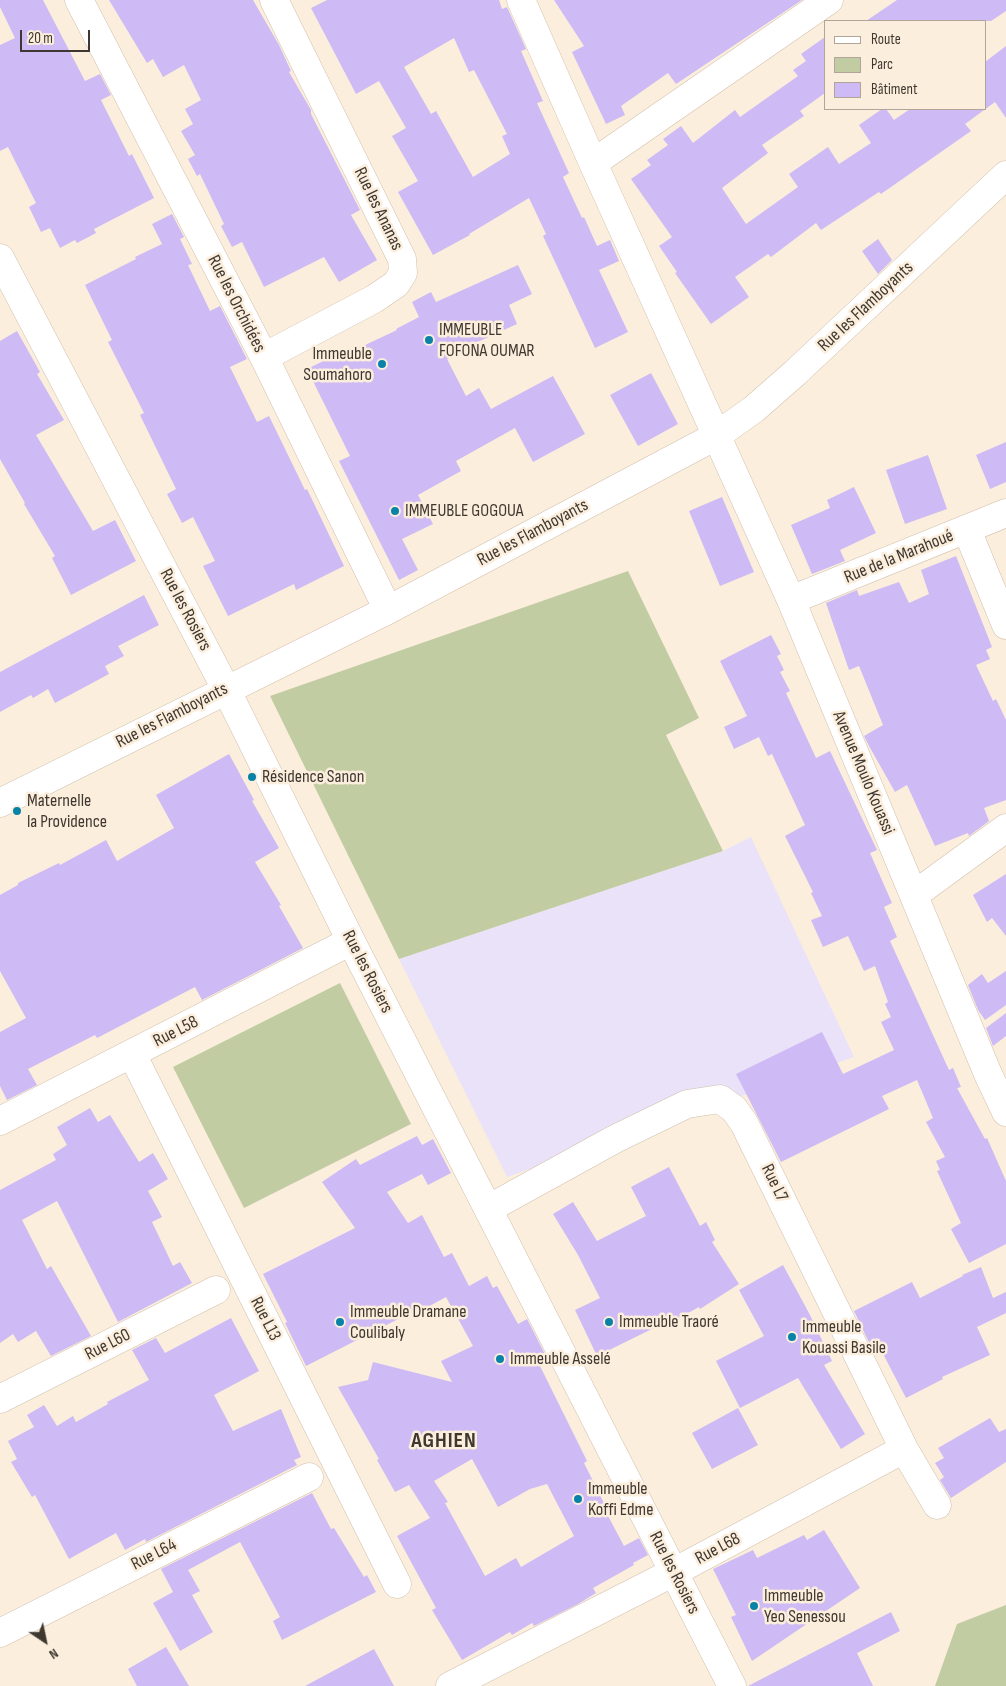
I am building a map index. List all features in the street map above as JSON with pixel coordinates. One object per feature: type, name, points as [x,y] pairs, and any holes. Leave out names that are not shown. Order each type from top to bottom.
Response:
[{"type":"street","name":"Rue les Orchidées","points":[[79,0],[264,357],[388,610]]},
{"type":"street","name":"Rue les Ananas","points":[[264,357],[374,298],[396,284],[404,273],[402,259],[397,247],[274,0]]},
{"type":"street","name":"Avenue Moulo Kouassi","points":[[521,0],[790,600],[914,895],[997,1067],[1006,1112]]},
{"type":"street","points":[[593,163],[829,0]]},
{"type":"street","name":"Rue les Flamboyants","points":[[0,803],[388,610],[716,436],[754,408],[795,372],[1006,175]]},
{"type":"street","name":"Rue les Rosiers","points":[[0,258],[226,689],[351,941],[732,1686]]},
{"type":"street","name":"Rue de la Marahoué","points":[[790,600],[1006,513]]},
{"type":"street","points":[[967,530],[1006,625]]},
{"type":"street","points":[[914,895],[1006,828]]},
{"type":"street","name":"Rue L58","points":[[0,1121],[351,941]]},
{"type":"street","name":"Rue L13","points":[[132,1054],[397,1584]]},
{"type":"street","name":"Rue L7","points":[[488,1209],[615,1139],[687,1104],[720,1099],[734,1109],[744,1123],[904,1449],[937,1505]]},
{"type":"street","name":"Rue L60","points":[[0,1400],[216,1290]]},
{"type":"street","name":"Rue L68","points":[[450,1686],[674,1572],[904,1449]]},
{"type":"street","name":"Rue L64","points":[[0,1633],[309,1477]]},
{"type":"shaded area","points":[[751,837],[854,1057],[507,1177],[399,959],[723,851]]},
{"type":"green space","points":[[628,571],[699,718],[666,735],[723,851],[399,959],[270,696]]},
{"type":"green space","points":[[340,983],[411,1124],[244,1208],[173,1067]]},
{"type":"green space","points":[[1006,1605],[1006,1686],[935,1686],[957,1624]]},
{"type":"building","points":[[0,0],[43,0],[85,81],[100,74],[111,95],[101,100],[129,156],[132,154],[154,198],[94,229],[96,233],[77,243],[75,240],[60,248],[50,228],[41,232],[29,207],[36,203],[8,147],[0,151],[0,45],[15,38],[0,7]]},
{"type":"building","points":[[109,0],[253,0],[279,45],[291,71],[289,72],[311,110],[311,114],[360,210],[351,215],[377,260],[339,282],[324,257],[264,287],[242,242],[232,247],[221,226],[224,224],[200,174],[197,176],[188,159],[195,155],[181,131],[193,124],[185,109],[201,100],[184,65],[163,77],[153,59],[147,63]]},
{"type":"building","points":[[327,0],[499,0],[502,9],[507,7],[526,49],[521,51],[543,101],[537,103],[569,173],[563,177],[597,246],[610,240],[619,261],[599,270],[628,332],[595,348],[543,236],[546,234],[529,198],[470,235],[433,255],[398,192],[418,181],[392,136],[406,128],[379,81],[356,94],[311,8]],"holes":[[[454,38],[469,72],[474,70],[507,134],[502,136],[510,154],[473,177],[436,111],[431,114],[404,67]]]},
{"type":"building","points":[[554,0],[802,0],[676,84],[668,73],[621,106],[625,115],[606,124],[572,52],[584,46]]},
{"type":"building","points":[[897,0],[1006,0],[1006,11],[991,21],[867,20]]},
{"type":"building","points":[[824,38],[824,94],[800,111],[804,116],[762,145],[768,153],[722,188],[746,224],[798,187],[789,174],[828,147],[839,164],[871,143],[859,125],[881,110],[887,110],[894,120],[909,110],[984,110],[965,124],[971,131],[881,194],[879,192],[821,230],[816,223],[771,257],[768,254],[735,277],[749,297],[711,324],[675,273],[677,272],[659,246],[672,237],[631,179],[651,165],[647,160],[668,145],[663,139],[681,126],[693,143],[735,110],[740,117],[798,76],[793,70],[806,61],[801,54]]},
{"type":"building","points":[[1006,46],[1006,118],[995,102],[986,109],[986,61]]},
{"type":"building","points":[[172,214],[184,237],[180,239],[192,264],[188,265],[210,311],[220,306],[247,359],[230,367],[257,422],[269,416],[344,566],[296,590],[294,584],[228,616],[203,566],[215,561],[193,517],[182,523],[167,494],[176,489],[140,415],[144,413],[108,342],[112,340],[85,285],[162,244],[152,224]]},
{"type":"building","points":[[878,239],[892,260],[878,274],[862,251]]},
{"type":"building","points":[[518,265],[532,294],[509,305],[517,324],[460,350],[461,352],[447,359],[466,396],[479,388],[491,409],[553,376],[585,434],[533,462],[515,428],[456,461],[461,471],[418,495],[433,524],[402,539],[418,570],[399,580],[339,461],[350,456],[307,369],[342,352],[344,355],[397,330],[419,317],[412,302],[431,292],[436,302]]},
{"type":"building","points":[[17,331],[40,372],[37,374],[64,420],[36,435],[93,531],[115,520],[136,561],[71,595],[52,558],[55,556],[0,459],[0,341]]},
{"type":"building","points":[[651,373],[678,424],[638,446],[610,395]]},
{"type":"building","points":[[1006,442],[1006,482],[990,489],[976,455]]},
{"type":"building","points":[[928,455],[947,509],[905,524],[886,470]]},
{"type":"building","points":[[854,487],[876,533],[840,550],[845,561],[812,574],[791,525],[830,508],[827,500]]},
{"type":"building","points":[[722,497],[754,572],[720,586],[689,511]]},
{"type":"building","points":[[956,556],[992,647],[986,650],[990,659],[976,665],[993,701],[996,699],[1006,720],[1006,800],[984,808],[989,821],[969,836],[968,833],[935,846],[907,785],[895,792],[864,736],[883,725],[859,666],[849,670],[826,603],[857,590],[859,596],[899,582],[909,603],[929,594],[921,570]]},
{"type":"building","points":[[144,595],[159,625],[118,646],[124,656],[105,666],[109,674],[55,703],[48,689],[33,698],[31,695],[0,712],[0,672]]},
{"type":"building","points":[[771,635],[781,654],[777,656],[784,670],[780,672],[790,691],[786,693],[816,758],[830,751],[877,850],[870,853],[892,903],[884,907],[897,937],[890,941],[949,1070],[953,1068],[961,1087],[957,1088],[985,1139],[987,1138],[1006,1181],[1006,1244],[969,1263],[951,1229],[961,1223],[937,1171],[940,1170],[936,1161],[945,1157],[926,1122],[933,1118],[917,1080],[882,1096],[889,1109],[781,1162],[736,1074],[822,1032],[843,1074],[894,1050],[881,1022],[891,1017],[885,1004],[888,1002],[875,966],[864,971],[848,936],[823,947],[811,920],[822,916],[811,893],[813,892],[785,836],[805,825],[772,754],[768,756],[759,737],[734,749],[724,727],[747,716],[720,661]]},
{"type":"building","points":[[229,754],[254,800],[252,801],[279,848],[255,862],[281,905],[279,906],[303,948],[202,1000],[195,987],[97,1038],[95,1035],[28,1069],[37,1085],[7,1100],[0,1086],[0,1032],[26,1018],[0,971],[0,895],[18,885],[18,883],[59,863],[60,865],[106,840],[117,861],[174,828],[156,795]]},
{"type":"building","points":[[1006,874],[1006,936],[992,918],[987,922],[973,895]]},
{"type":"building","points":[[1006,971],[1006,1005],[985,1020],[978,1010],[968,985],[982,974],[988,983]]},
{"type":"building","points":[[1006,1013],[1006,1036],[993,1046],[986,1028]]},
{"type":"building","points":[[90,1108],[98,1122],[110,1115],[139,1162],[153,1153],[168,1179],[148,1191],[162,1217],[152,1222],[173,1266],[180,1262],[192,1283],[118,1322],[57,1201],[22,1220],[47,1269],[51,1266],[91,1336],[51,1356],[36,1331],[18,1342],[13,1334],[0,1343],[0,1190],[56,1160],[53,1154],[67,1145],[57,1127]]},
{"type":"building","points":[[417,1136],[422,1145],[433,1139],[451,1173],[428,1185],[422,1174],[387,1192],[408,1223],[422,1215],[444,1257],[452,1253],[469,1286],[487,1276],[493,1288],[497,1286],[518,1324],[527,1319],[549,1362],[540,1366],[587,1461],[584,1463],[608,1511],[606,1512],[624,1546],[639,1538],[648,1555],[593,1588],[596,1593],[578,1604],[534,1626],[532,1623],[512,1635],[510,1632],[462,1660],[432,1610],[436,1608],[397,1536],[430,1518],[409,1485],[395,1492],[377,1460],[379,1459],[338,1387],[368,1380],[373,1362],[452,1382],[441,1361],[473,1346],[446,1297],[413,1315],[412,1312],[306,1366],[263,1274],[355,1228],[322,1182],[356,1159],[360,1165]],"holes":[[[472,1459],[498,1507],[530,1489],[547,1484],[574,1536],[521,1567],[516,1558],[485,1576],[445,1503],[448,1502],[434,1481]]]},
{"type":"building","points":[[669,1167],[700,1226],[706,1222],[715,1240],[712,1242],[739,1284],[700,1309],[699,1307],[659,1329],[658,1326],[597,1356],[575,1310],[600,1298],[578,1255],[553,1214],[573,1202],[597,1241],[646,1216],[631,1187]]},
{"type":"building","points":[[783,1265],[832,1361],[824,1365],[865,1434],[841,1449],[798,1378],[740,1408],[716,1361],[764,1336],[739,1290]]},
{"type":"building","points":[[981,1267],[993,1298],[1006,1292],[1006,1313],[977,1327],[990,1355],[942,1377],[943,1379],[906,1398],[880,1348],[873,1351],[854,1311],[912,1282],[920,1298]]},
{"type":"building","points":[[231,1318],[259,1371],[214,1395],[233,1431],[281,1409],[301,1457],[294,1460],[297,1465],[146,1542],[145,1539],[125,1550],[116,1533],[69,1559],[35,1495],[32,1497],[11,1462],[17,1459],[8,1441],[34,1427],[27,1415],[44,1405],[57,1426],[73,1416],[76,1422],[108,1404],[107,1402],[149,1380],[132,1350],[156,1338],[165,1353]]},
{"type":"building","points":[[738,1408],[758,1445],[712,1469],[692,1433]]},
{"type":"building","points":[[990,1418],[999,1432],[1006,1429],[1006,1462],[951,1498],[940,1480],[944,1477],[935,1463],[944,1458],[938,1448]]},
{"type":"building","points":[[312,1493],[331,1529],[334,1528],[364,1577],[367,1575],[376,1592],[282,1640],[273,1621],[280,1617],[240,1542],[188,1570],[200,1591],[192,1595],[213,1632],[180,1651],[153,1603],[173,1592],[161,1569]]},
{"type":"building","points":[[824,1530],[860,1588],[752,1661],[731,1617],[736,1615],[713,1569],[753,1550],[757,1558],[804,1535],[807,1540]]},
{"type":"building","points":[[891,1612],[900,1631],[857,1653],[873,1686],[748,1686]]},
{"type":"building","points":[[166,1647],[189,1686],[137,1686],[128,1669]]},
{"type":"building","points":[[374,1649],[394,1686],[305,1686]]},
{"type":"place","name":"IMMEUBLE FOFONA OUMAR","points":[[429,340]]},
{"type":"place","name":"Immeuble Soumahoro","points":[[382,364]]},
{"type":"place","name":"IMMEUBLE GOGOUA","points":[[395,511]]},
{"type":"place","name":"Résidence Sanon","points":[[252,777]]},
{"type":"place","name":"Maternelle la Providence","points":[[17,811]]},
{"type":"place","name":"Immeuble Dramane Coulibaly","points":[[340,1322]]},
{"type":"place","name":"Immeuble Traoré","points":[[609,1322]]},
{"type":"place","name":"Immeuble Kouassi Basile","points":[[792,1337]]},
{"type":"place","name":"Immeuble Asselé","points":[[500,1359]]},
{"type":"place","name":"Immeuble Koffi Edme","points":[[578,1499]]},
{"type":"place","name":"Immeuble Yeo Senessou","points":[[754,1606]]},
{"type":"district","name":"AGHIEN","points":[[444,1441]]}]
